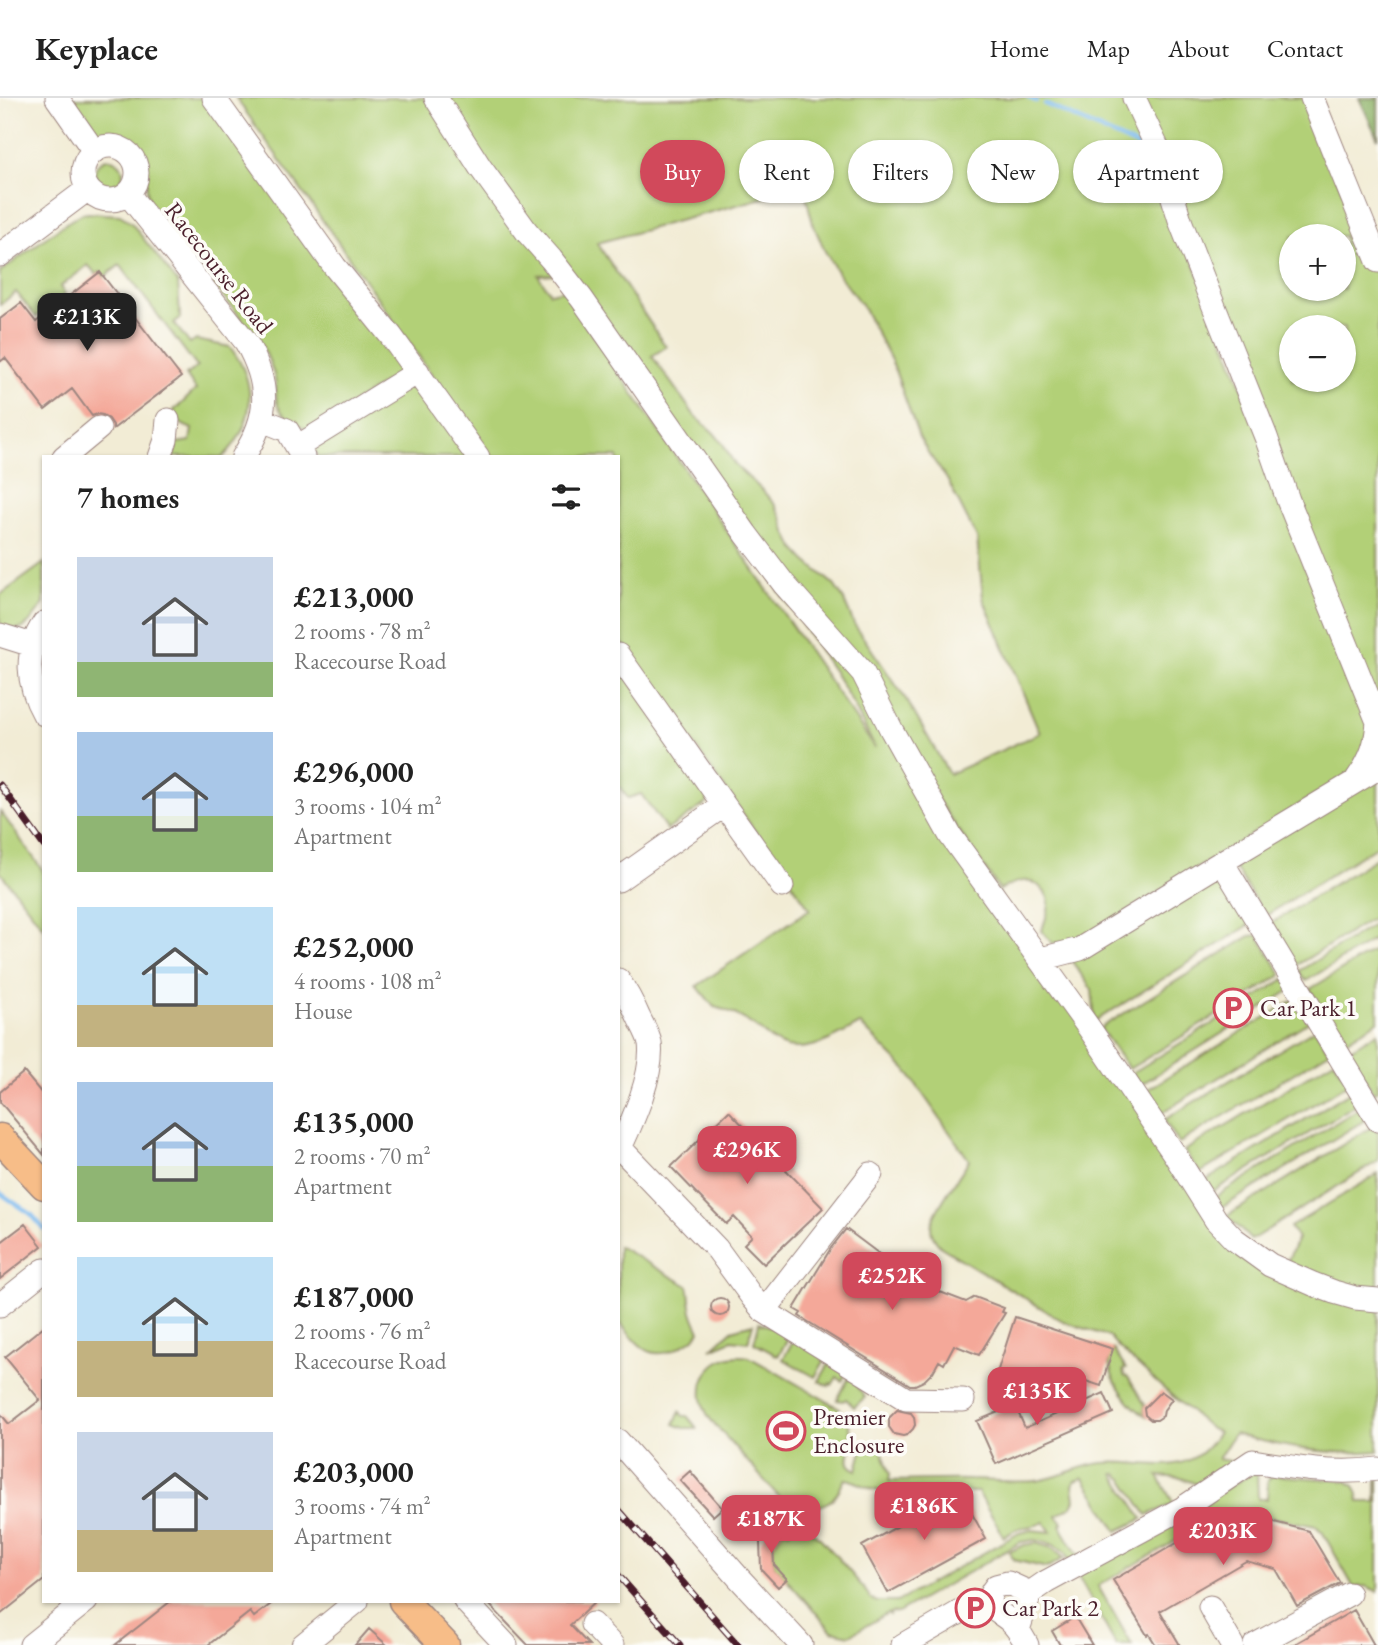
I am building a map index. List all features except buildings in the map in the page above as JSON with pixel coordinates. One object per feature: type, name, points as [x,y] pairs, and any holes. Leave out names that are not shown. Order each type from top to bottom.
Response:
[{"type":"main road","points":[[0,1138],[42,1183]]},
{"type":"main road","points":[[405,1603],[445,1645]]},
{"type":"street","points":[[57,98],[94,151]]},
{"type":"street","points":[[214,98],[335,267],[418,372],[477,455]]},
{"type":"street","points":[[436,98],[527,232],[582,299],[746,534],[784,584],[863,673],[950,835],[1041,959],[1175,1155],[1216,1220],[1228,1234],[1270,1265],[1313,1284],[1355,1298],[1378,1300]]},
{"type":"street","points":[[1133,98],[1157,147],[1181,223],[1266,437],[1288,500],[1378,721],[1371,758],[1356,781]]},
{"type":"street","points":[[1312,98],[1378,261]]},
{"type":"street","points":[[110,146],[118,147],[131,157],[137,172],[128,194],[111,200],[102,199],[88,189],[83,173],[88,157],[94,151],[110,146]]},
{"type":"street","points":[[0,255],[88,189]]},
{"type":"street","name":"Racecourse Road","points":[[128,194],[246,342],[255,358],[264,394],[262,420],[244,455]]},
{"type":"street","points":[[262,420],[287,430],[300,452],[418,372]]},
{"type":"street","points":[[161,455],[166,440],[168,420]]},
{"type":"street","points":[[66,455],[99,428]]},
{"type":"street","points":[[42,626],[32,645],[31,681],[42,711]]},
{"type":"street","points":[[0,635],[32,645]]},
{"type":"street","points":[[620,658],[782,886]]},
{"type":"street","points":[[1041,959],[1080,949],[1378,768]]},
{"type":"street","points":[[620,879],[724,805]]},
{"type":"street","points":[[1222,862],[1378,1120]]},
{"type":"street","points":[[620,982],[630,996],[647,1034],[650,1053],[648,1075],[635,1117],[620,1147]]},
{"type":"street","points":[[620,1150],[716,1249],[764,1311],[906,1399],[964,1400]]},
{"type":"street","points":[[764,1311],[871,1174]]},
{"type":"street","points":[[0,1306],[42,1272]]},
{"type":"street","points":[[620,1443],[802,1645]]},
{"type":"street","points":[[1023,1637],[1030,1594],[1085,1559],[1182,1508],[1253,1461],[1336,1471],[1378,1469]]},
{"type":"street","points":[[903,1645],[989,1598],[996,1586],[1008,1583],[1030,1594]]},
{"type":"street","points":[[1255,1645],[1349,1594]]},
{"type":"street","points":[[989,1598],[993,1611],[1008,1618],[1023,1637]]},
{"type":"street","points":[[32,1645],[84,1603]]},
{"type":"street","points":[[303,1645],[355,1603]]},
{"type":"street","points":[[467,1603],[506,1645]]},
{"type":"street","points":[[1210,1607],[1232,1645]]},
{"type":"street","points":[[592,1624],[612,1645]]},
{"type":"green space","points":[[71,98],[211,98],[406,369],[309,431],[287,417],[277,404],[273,372],[259,341],[151,205],[142,152],[130,140],[94,129]]},
{"type":"green space","points":[[236,98],[429,98],[556,274],[538,275],[550,293],[565,290],[875,748],[834,672],[763,567],[854,673],[1222,1234],[1378,1305],[1378,1451],[1305,1449],[1234,1434],[1218,1459],[1236,1462],[1204,1487],[1181,1478],[1158,1476],[1174,1504],[1147,1515],[1124,1480],[1114,1474],[1143,1519],[1117,1531],[1084,1478],[1075,1481],[1075,1500],[1072,1506],[1057,1515],[1062,1523],[1060,1525],[1087,1567],[1257,1471],[1258,1499],[1267,1499],[1268,1480],[1273,1475],[1346,1481],[1356,1489],[1359,1502],[1376,1502],[1378,1476],[1378,1592],[1361,1586],[1354,1588],[1323,1533],[1316,1526],[1233,1510],[1098,1586],[1132,1645],[1116,1645],[1065,1553],[1046,1542],[1021,1542],[898,1613],[888,1613],[850,1635],[832,1631],[774,1565],[773,1545],[784,1530],[789,1532],[796,1522],[794,1514],[711,1420],[704,1408],[703,1384],[714,1365],[723,1359],[749,1357],[839,1408],[851,1430],[848,1459],[850,1466],[857,1470],[863,1447],[880,1444],[890,1474],[889,1481],[1027,1482],[1052,1478],[1102,1463],[1181,1463],[1207,1448],[1218,1432],[1163,1388],[1110,1337],[1063,1321],[937,1243],[932,1234],[932,1222],[969,1160],[906,1070],[860,1024],[816,1045],[797,1048],[782,1046],[740,1017],[714,1007],[697,986],[810,909],[620,640],[620,455],[489,455]],"holes":[[[845,1479],[871,1489],[978,1492],[1004,1537],[1020,1528],[1044,1522],[1051,1532],[1032,1530],[1019,1533],[897,1602],[877,1602],[871,1599],[821,1539],[807,1528],[805,1522],[807,1511],[830,1501]]]},
{"type":"green space","points":[[440,98],[1130,98],[1146,140],[1073,140],[1073,203],[1171,203],[1372,720],[1357,769],[1078,942],[1052,943],[1042,931],[1049,906],[1045,893],[1036,884],[1016,882],[1000,890],[786,579]],"holes":[[[739,140],[834,140],[834,203],[808,203],[813,224],[825,251],[863,307],[892,362],[919,437],[947,479],[977,538],[983,598],[1040,733],[949,774],[909,704],[854,624],[834,585],[794,548],[775,505],[735,465],[723,444],[695,416],[652,356],[666,347],[597,243],[744,203],[739,203]]]},
{"type":"green space","points":[[1138,98],[1305,98],[1378,278],[1378,710],[1179,203],[1223,203],[1223,140],[1154,140]]},
{"type":"green space","points":[[1359,98],[1378,98],[1378,139]]},
{"type":"green space","points":[[109,159],[119,163],[123,173],[119,183],[109,187],[99,183],[95,173],[99,163]]},
{"type":"green space","points":[[81,214],[120,215],[132,224],[178,283],[180,318],[174,323],[190,344],[196,340],[230,347],[239,361],[249,389],[247,417],[242,431],[225,455],[168,455],[176,443],[190,441],[192,429],[180,422],[174,410],[196,390],[186,375],[197,367],[120,265],[104,277],[100,272],[97,275],[88,265],[60,287],[65,294],[36,317],[16,292],[0,305],[0,272]]},
{"type":"green space","points":[[411,384],[470,455],[318,455],[313,448]]},
{"type":"green space","points":[[42,564],[42,607],[23,628],[0,628],[0,595]]},
{"type":"green space","points":[[620,666],[710,801],[667,830],[641,794],[628,798],[620,788]]},
{"type":"green space","points":[[1378,773],[1378,845],[1265,916],[1232,863]]},
{"type":"green space","points":[[0,811],[42,869],[42,925],[0,872]]},
{"type":"green space","points":[[1378,857],[1378,915],[1295,966],[1270,924]]},
{"type":"green space","points":[[1218,871],[1251,924],[1095,1021],[1092,990],[1071,960]]},
{"type":"green space","points":[[1378,922],[1378,937],[1306,981],[1299,971]]},
{"type":"green space","points":[[1258,935],[1282,975],[1129,1069],[1100,1028],[1250,936]]},
{"type":"green space","points":[[1378,948],[1378,1021],[1342,1043],[1310,989]]},
{"type":"green space","points":[[1285,979],[1291,990],[1140,1085],[1132,1073]]},
{"type":"green space","points":[[1297,998],[1310,1021],[1160,1114],[1145,1091]]},
{"type":"green space","points":[[1315,1029],[1329,1052],[1179,1143],[1164,1120]]},
{"type":"green space","points":[[1378,1032],[1378,1090],[1374,1093],[1347,1051]]},
{"type":"green space","points":[[1334,1060],[1349,1083],[1200,1173],[1184,1151]]},
{"type":"green space","points":[[1353,1090],[1360,1102],[1212,1192],[1205,1181]]},
{"type":"green space","points":[[1363,1106],[1370,1117],[1221,1208],[1215,1197]]},
{"type":"green space","points":[[1370,1128],[1378,1132],[1378,1161],[1251,1240],[1227,1216]]},
{"type":"green space","points":[[1378,1174],[1378,1294],[1285,1266],[1298,1238],[1290,1227]]},
{"type":"green space","points":[[620,1247],[688,1286],[692,1313],[700,1331],[693,1339],[672,1351],[653,1353],[639,1344],[620,1323]]},
{"type":"green space","points":[[759,1323],[789,1337],[778,1356],[754,1343]]},
{"type":"green space","points":[[753,1324],[748,1342],[732,1340],[711,1349],[732,1330]]},
{"type":"green space","points":[[794,1339],[826,1358],[815,1377],[783,1359]]},
{"type":"green space","points":[[1113,1349],[1126,1369],[1123,1370],[1124,1376],[1128,1377],[1145,1405],[1146,1416],[1134,1407],[1117,1384],[1109,1360]]},
{"type":"green space","points":[[831,1360],[846,1374],[842,1381],[837,1377],[829,1386],[819,1381]]},
{"type":"green space","points":[[850,1376],[865,1397],[854,1407],[846,1399],[837,1400]]},
{"type":"green space","points":[[680,1412],[697,1428],[684,1428],[674,1424]]},
{"type":"green space","points":[[1036,1543],[1052,1548],[1064,1558],[1047,1568],[1014,1560],[1009,1552]]},
{"type":"waterway","points":[[1029,98],[1036,101]]},
{"type":"waterway","points":[[1045,104],[1124,140]]},
{"type":"waterway","points":[[0,1193],[31,1214],[42,1227]]},
{"type":"railway","points":[[0,785],[42,843]]},
{"type":"railway","points":[[620,1511],[738,1645]]},
{"type":"railway","points":[[620,1577],[680,1645]]},
{"type":"place","name":"Car Park 1","points":[[1233,1008]]},
{"type":"place","name":"Premier Enclosure","points":[[786,1431]]},
{"type":"place","name":"Car Park 2","points":[[975,1608]]}]
